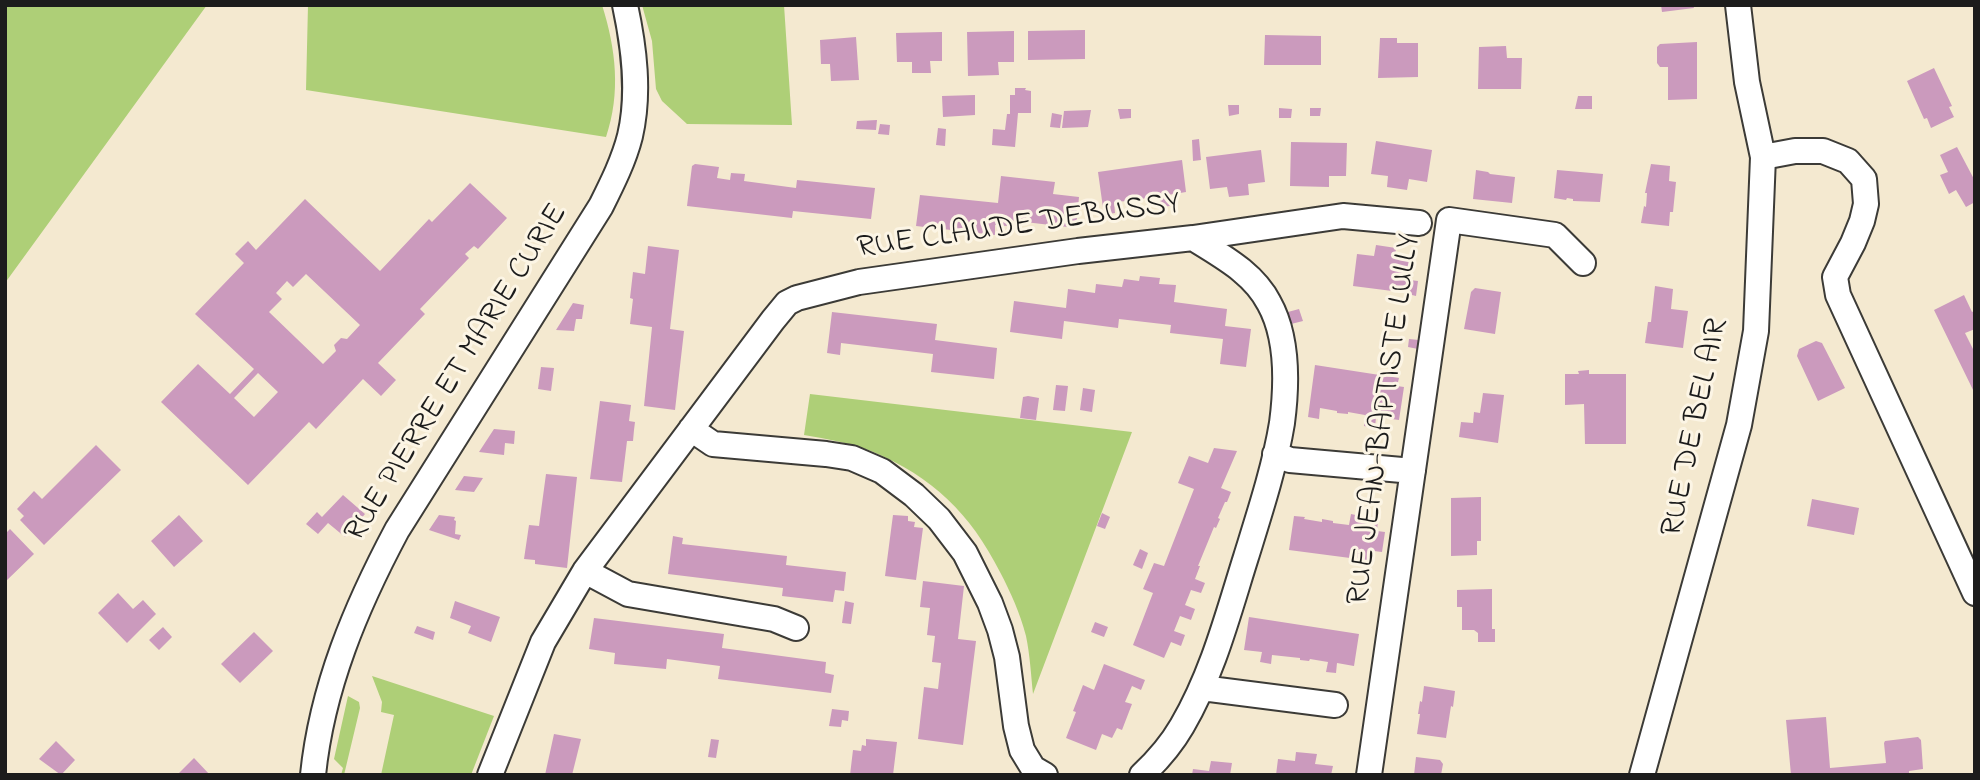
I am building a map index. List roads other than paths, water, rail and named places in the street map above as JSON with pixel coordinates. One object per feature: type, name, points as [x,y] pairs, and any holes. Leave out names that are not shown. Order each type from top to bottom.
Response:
[{"type":"street","name":"RUE PIERRE ET MARIE CURIE","points":[[313,775],[318,735],[331,684],[369,582],[397,530],[594,218],[615,178],[630,136],[635,102],[632,36],[625,5]]},
{"type":"street","name":"RUE DE BEL AIR","points":[[1642,775],[1739,425],[1756,331],[1763,157],[1747,82],[1738,5]]},
{"type":"street","points":[[1763,157],[1795,151],[1823,151],[1848,161],[1864,179],[1866,204],[1853,243],[1835,277],[1838,295],[1975,593]]},
{"type":"street","name":"RUE CLAUDE DEBUSSY","points":[[490,775],[542,642],[585,571],[788,303],[797,298],[859,282],[1343,216],[1419,223]]},
{"type":"street","name":"RUE JEAN-BAPTISTE LULLY","points":[[1369,775],[1449,220],[1555,235],[1583,263]]},
{"type":"street","points":[[1142,775],[1161,757],[1182,727],[1202,688],[1222,634],[1254,530],[1282,423],[1284,356],[1279,327],[1270,303],[1257,284],[1239,267],[1193,238]]},
{"type":"street","points":[[691,429],[713,444],[852,458],[882,471],[914,495],[939,519],[965,553],[1000,630],[1007,657],[1021,750],[1033,773]]},
{"type":"street","points":[[1275,454],[1290,460],[1413,471]]},
{"type":"street","points":[[585,571],[628,594],[774,619],[796,628]]},
{"type":"street","points":[[1202,688],[1335,705]]}]
